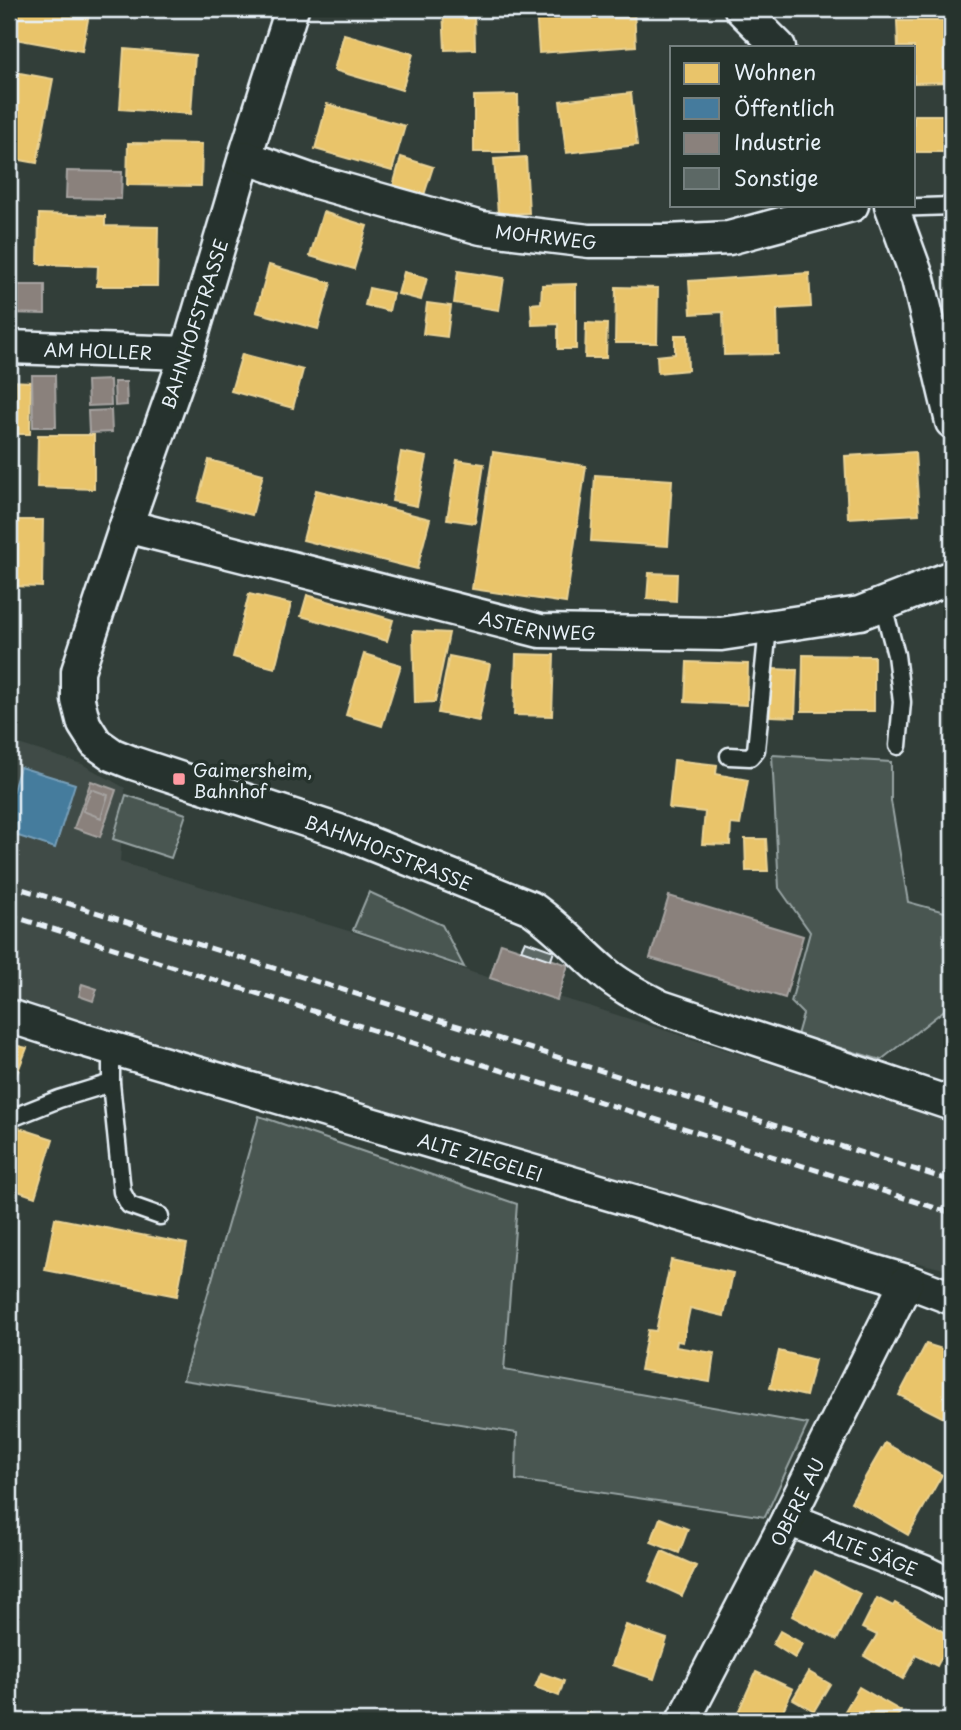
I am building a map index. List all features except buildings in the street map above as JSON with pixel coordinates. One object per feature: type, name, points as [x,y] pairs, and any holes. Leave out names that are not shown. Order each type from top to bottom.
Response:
[{"type":"street","name":"BAHNHOFSTRASSE","points":[[292,9],[187,353],[78,671],[78,700],[84,724],[96,743],[133,764],[339,831],[531,908],[556,926],[606,974],[661,1007],[952,1104]]},
{"type":"street","points":[[741,9],[778,46]]},
{"type":"street","name":"MOHRWEG","points":[[245,158],[313,181],[481,228],[589,241],[729,238],[848,206]]},
{"type":"street","points":[[892,206],[945,359],[952,422]]},
{"type":"street","name":"AM HOLLER","points":[[9,347],[187,353]]},
{"type":"street","name":"ASTERNWEG","points":[[126,526],[540,631],[721,634],[860,613],[952,576]]},
{"type":"street","name":"ALTE ZIEGELEI","points":[[9,1016],[907,1281],[952,1298]]},
{"type":"street","name":"OBERE AU","points":[[683,1721],[907,1281]]},
{"type":"street","name":"ALTE SÄGE","points":[[788,1519],[924,1572],[952,1586]]},
{"type":"lane","points":[[892,206],[952,206]]},
{"type":"lane","points":[[883,605],[896,655],[902,702],[898,746]]},
{"type":"lane","points":[[729,755],[750,757],[757,750],[768,627]]},
{"type":"lane","points":[[111,1047],[111,1083],[122,1192],[129,1205],[160,1216]]},
{"type":"lane","points":[[9,1119],[36,1107],[111,1083]]},
{"type":"shaded area","points":[[9,741],[82,764],[125,788],[120,862],[392,944],[474,973],[589,1006],[952,1122],[952,1271],[915,1262],[874,1258],[9,1003]]},
{"type":"shaded area","points":[[772,755],[891,762],[891,801],[908,902],[952,914],[952,1004],[881,1060],[797,1035],[803,1014],[791,1002],[810,932],[779,888]]},
{"type":"shaded area","points":[[126,795],[186,814],[171,858],[113,839]]},
{"type":"shaded area","points":[[369,892],[442,925],[464,967],[353,930]]},
{"type":"shaded area","points":[[259,1116],[517,1204],[504,1370],[808,1424],[765,1517],[516,1480],[517,1433],[183,1380]]},
{"type":"railway","points":[[9,885],[952,1181]]},
{"type":"railway","points":[[9,915],[952,1213]]},
{"type":"place","name":"Gaimersheim, Bahnhof","points":[[179,779]]}]
